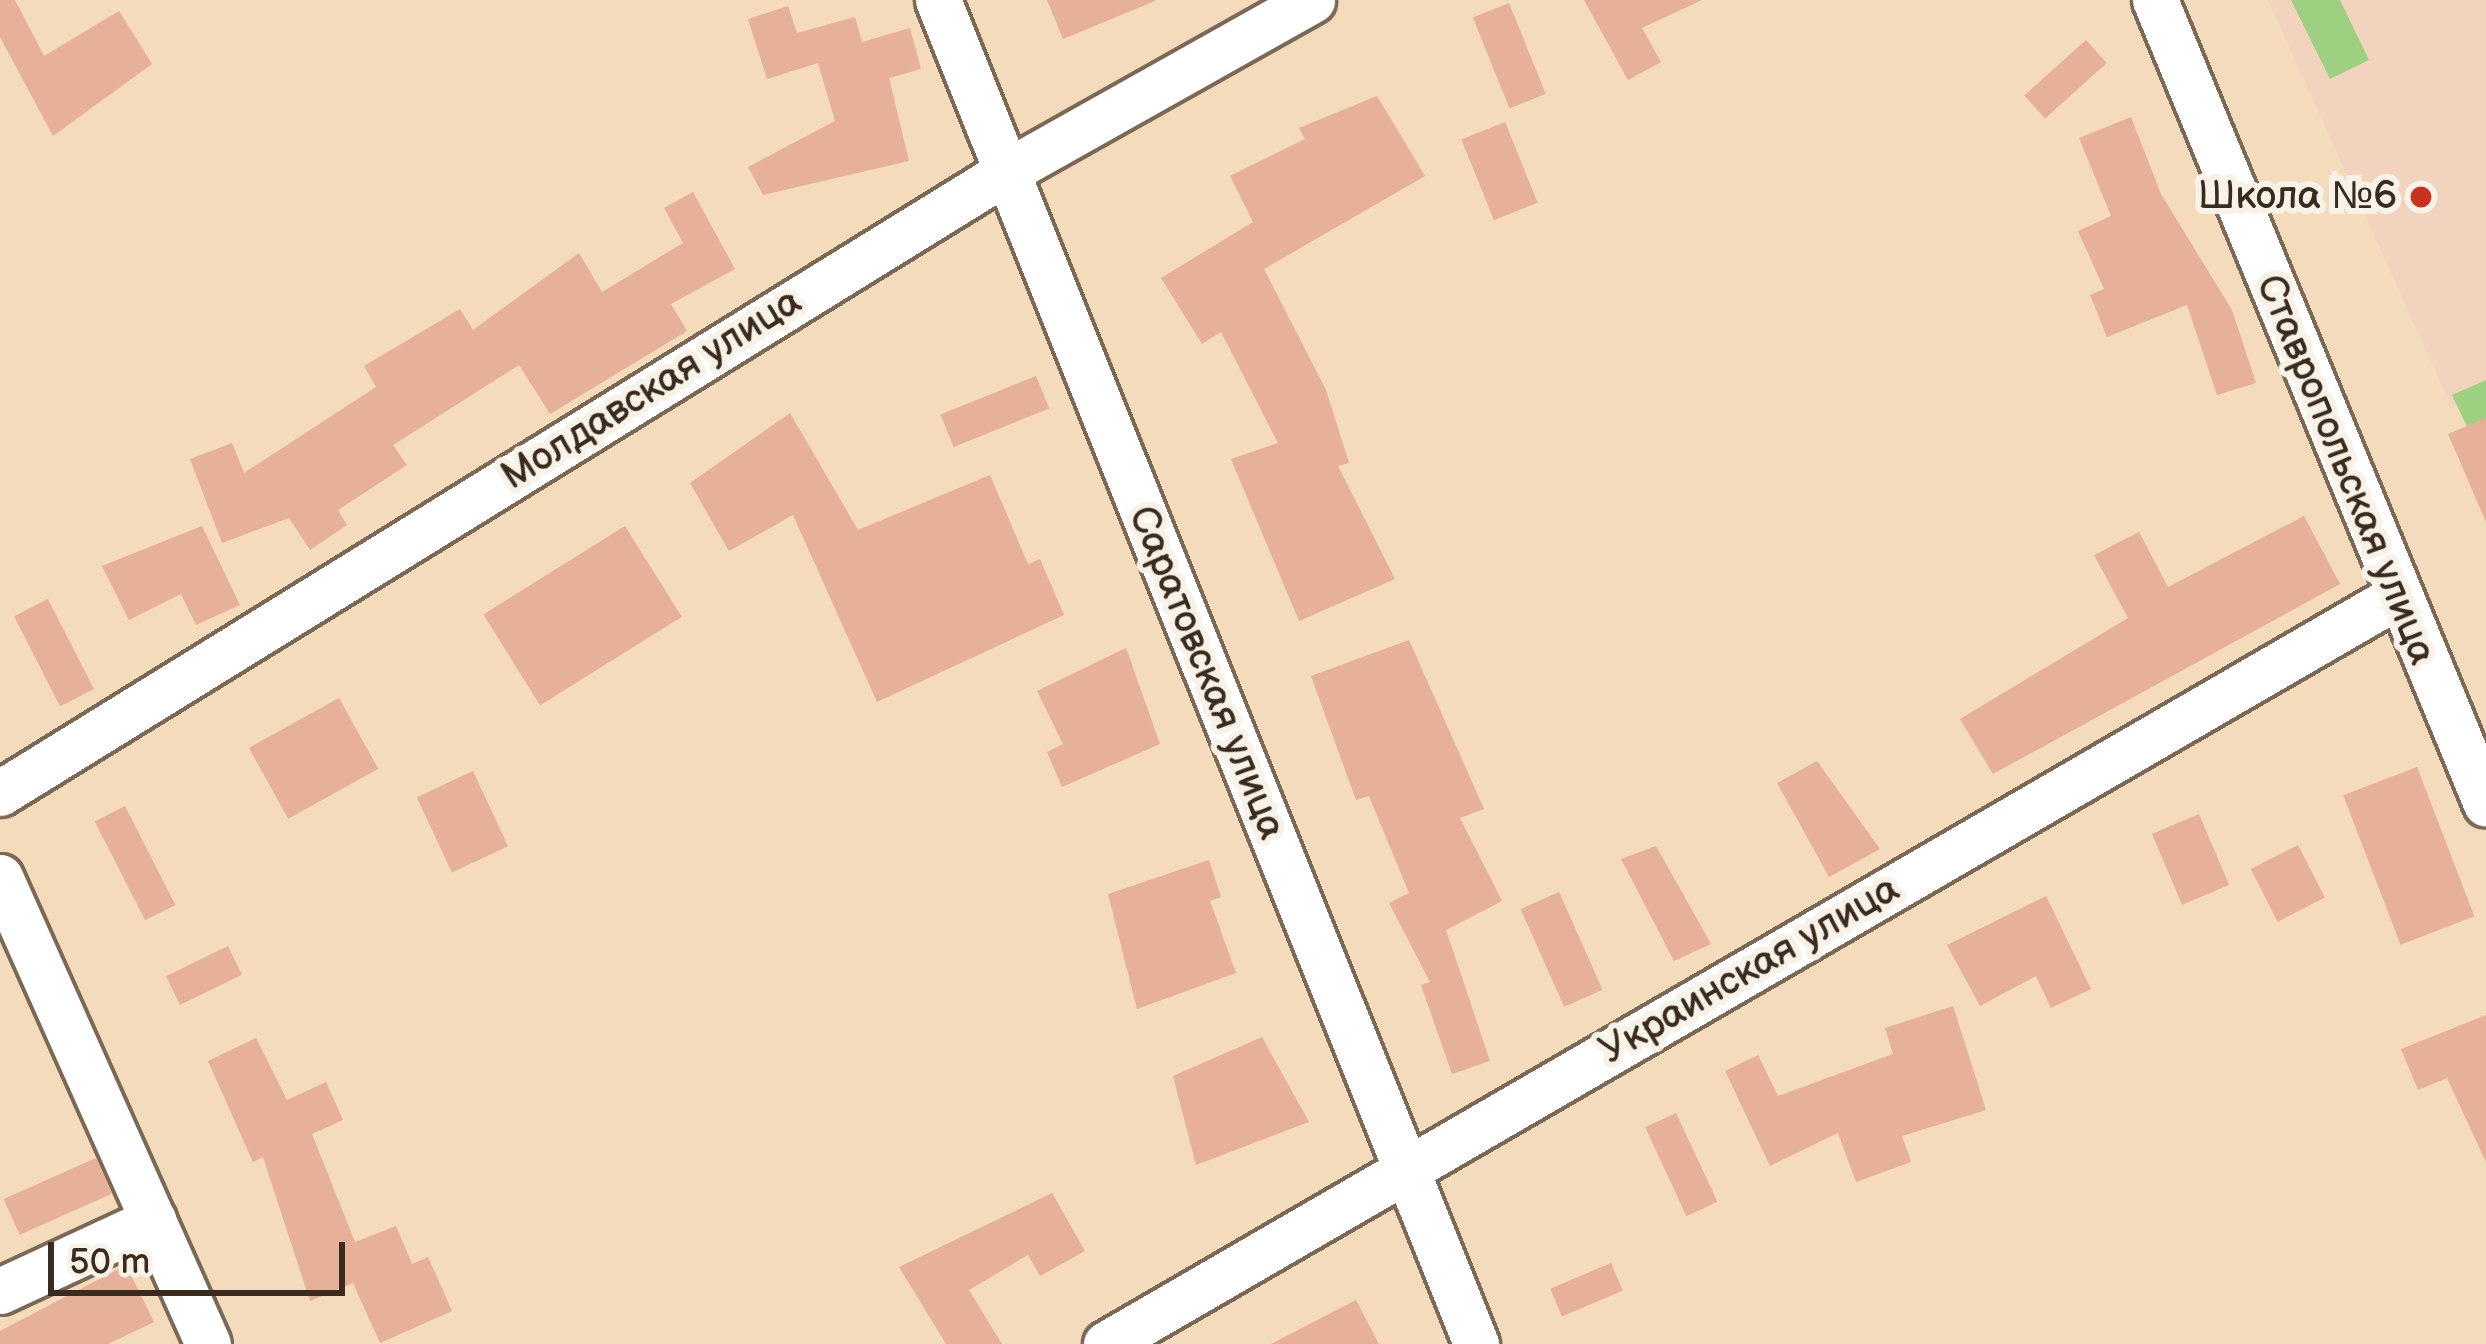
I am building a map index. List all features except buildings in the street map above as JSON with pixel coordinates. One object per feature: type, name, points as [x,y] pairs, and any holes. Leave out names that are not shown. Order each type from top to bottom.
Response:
[{"type":"street","name":"Саратовская улица","points":[[938,0],[1477,1344]]},
{"type":"street","name":"Молдавская улица","points":[[0,794],[1006,172],[1312,0]]},
{"type":"street","name":"Ставропольская улица","points":[[2155,0],[2394,598],[2486,804]]},
{"type":"street","name":"Украинская улица","points":[[1106,1344],[2394,598]]},
{"type":"street","points":[[0,877],[208,1344]]},
{"type":"street","points":[[0,1291],[153,1220]]},
{"type":"shaded area","name":"Школа №6","points":[[2268,0],[2486,0],[2486,393],[2452,408]]},
{"type":"green space","points":[[2291,0],[2340,0],[2369,60],[2330,79]]},
{"type":"green space","points":[[2486,380],[2486,467],[2452,395]]},
{"type":"place","name":"Школа №6","points":[[2421,197]]}]
